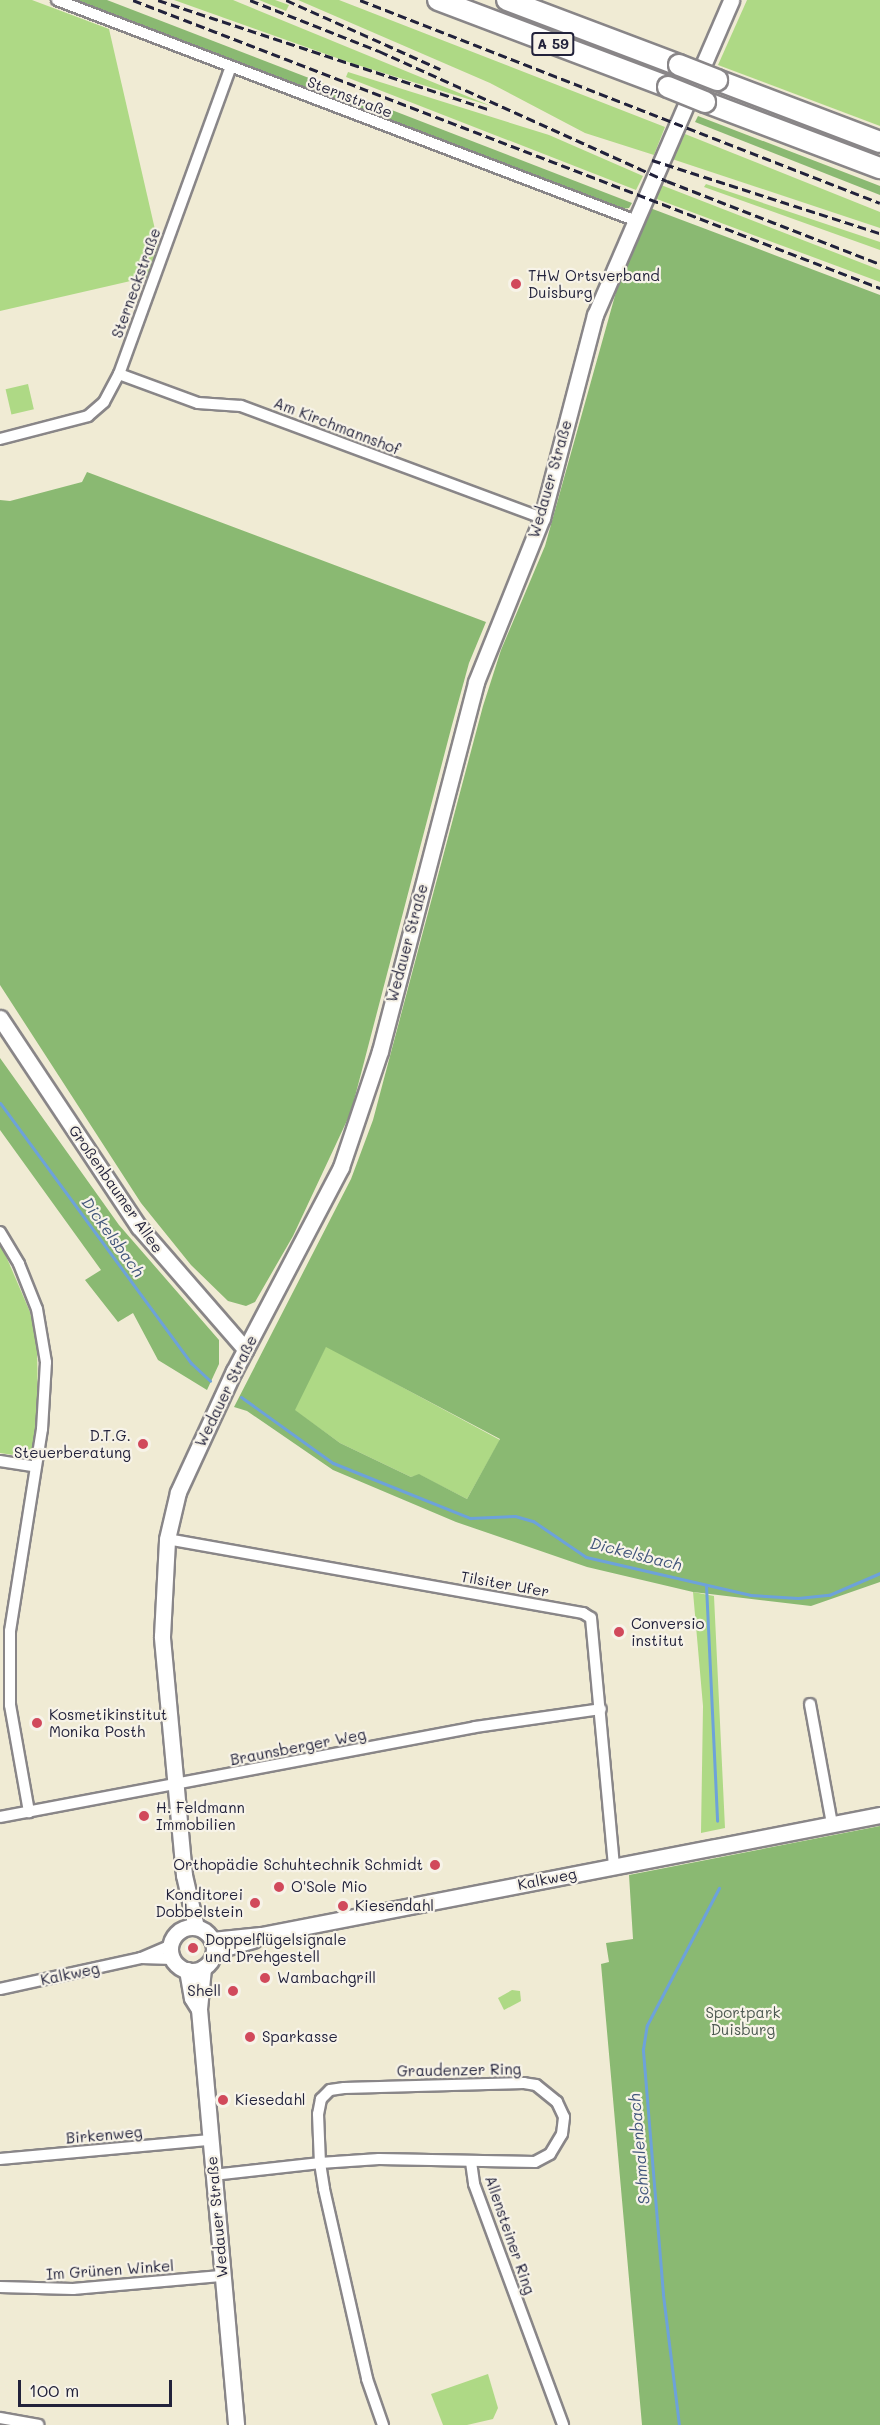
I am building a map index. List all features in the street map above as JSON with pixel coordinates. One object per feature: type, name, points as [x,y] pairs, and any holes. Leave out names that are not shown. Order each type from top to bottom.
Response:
[{"type":"highway","name":"A 59","points":[[438,0],[880,168]]},
{"type":"highway","name":"A 59","points":[[507,0],[880,142]]},
{"type":"street","name":"Sternstraße","points":[[57,0],[634,220]]},
{"type":"street","name":"Wedauer Straße","points":[[190,1928],[174,1786],[162,1636],[167,1539],[178,1492],[245,1349],[330,1188],[363,1104],[476,682],[542,518],[595,315],[634,220],[731,0]]},
{"type":"street","name":"Sterneckstraße","points":[[0,439],[88,416],[104,402],[119,374],[231,67]]},
{"type":"street","name":"Am Kirchmannshof","points":[[119,374],[198,403],[241,406],[542,518]]},
{"type":"street","name":"Großenbaumer Allee","points":[[0,1018],[140,1227],[245,1349]]},
{"type":"street","points":[[0,1232],[19,1264],[37,1309],[45,1353],[46,1394],[14,1597],[9,1662],[15,1741],[29,1812]]},
{"type":"street","points":[[0,1461],[36,1467]]},
{"type":"street","name":"Tilsiter Ufer","points":[[167,1539],[583,1613],[594,1623],[614,1866]]},
{"type":"street","points":[[810,1704],[832,1824]]},
{"type":"street","name":"Braunsberger Weg","points":[[0,1817],[174,1786],[479,1726],[602,1709]]},
{"type":"street","name":"Kalkweg","points":[[213,1945],[880,1815]]},
{"type":"street","points":[[190,1928],[213,1945],[195,1969],[172,1952],[190,1928]]},
{"type":"street","name":"Kalkweg","points":[[0,1989],[172,1952]]},
{"type":"street","name":"Wedauer Straße","points":[[195,1969],[192,1998],[199,2009],[236,2425]]},
{"type":"street","name":"Graudenzer Ring","points":[[320,2163],[318,2114],[321,2099],[330,2090],[524,2083],[536,2085],[557,2102],[564,2117],[562,2134],[544,2158],[525,2164],[471,2162]]},
{"type":"street","name":"Birkenweg","points":[[0,2159],[210,2140]]},
{"type":"street","name":"Allensteiner Ring","points":[[213,2175],[379,2159],[471,2162],[474,2184],[563,2425]]},
{"type":"street","points":[[320,2163],[366,2379],[383,2425]]},
{"type":"street","name":"Im Grünen Winkel","points":[[0,2287],[73,2289],[223,2276]]},
{"type":"street","points":[[0,2418],[38,2425]]},
{"type":"green space","points":[[0,0],[32,0],[109,29],[159,247],[148,277],[0,311]]},
{"type":"green space","points":[[71,0],[107,0],[632,203],[629,208],[622,209]]},
{"type":"green space","points":[[174,0],[233,0],[491,106],[351,63]]},
{"type":"green space","points":[[259,0],[275,0],[289,5],[286,11]]},
{"type":"green space","points":[[298,0],[339,0],[665,127],[654,155],[585,133],[490,83]]},
{"type":"green space","points":[[747,0],[880,0],[880,126],[718,65]]},
{"type":"green space","points":[[348,72],[549,135],[643,176],[636,190],[346,77]]},
{"type":"green space","points":[[698,116],[880,186],[880,195],[695,122]]},
{"type":"green space","points":[[685,134],[880,212],[880,228],[672,159]]},
{"type":"green space","points":[[706,184],[880,242],[880,250],[704,187]]},
{"type":"green space","points":[[661,185],[880,270],[880,282],[654,198]]},
{"type":"green space","points":[[650,208],[880,295],[880,1582],[811,1606],[693,1592],[587,1567],[456,1522],[333,1470],[247,1411],[234,1407],[351,1179],[373,1120],[483,706],[501,650],[545,546],[616,292]],"holes":[[[326,1347],[500,1439],[467,1499],[419,1474],[411,1477],[340,1443],[295,1410]]]},
{"type":"green space","points":[[28,384],[34,409],[11,415],[6,389]]},
{"type":"green space","points":[[87,472],[486,622],[469,663],[351,1112],[293,1236],[255,1302],[246,1306],[228,1301],[191,1265],[141,1203],[0,985],[0,500],[10,501],[82,482]]},
{"type":"green space","points":[[0,1058],[119,1225],[219,1340],[219,1364],[207,1390],[158,1360],[133,1313],[118,1322],[85,1280],[101,1270],[0,1130]]},
{"type":"green space","points":[[0,1242],[30,1312],[37,1344],[38,1413],[33,1448],[27,1457],[0,1453]]},
{"type":"green space","points":[[326,1346],[500,1440],[467,1499],[420,1475],[411,1477],[340,1443],[294,1410]]},
{"type":"green space","points":[[693,1592],[714,1596],[725,1828],[701,1833],[703,1706]]},
{"type":"green space","name":"Sportpark Duisburg","points":[[880,1826],[880,2425],[642,2425],[601,1964],[609,1962],[606,1943],[633,1939],[629,1875]]},
{"type":"green space","points":[[512,1990],[520,1991],[521,2001],[504,2010],[498,1998]]},
{"type":"green space","points":[[488,2374],[498,2408],[493,2419],[467,2425],[443,2425],[431,2394]]},
{"type":"waterway","name":"Dickelsbach","points":[[0,1103],[191,1363],[210,1381]]},
{"type":"waterway","name":"Dickelsbach","points":[[241,1397],[333,1463],[470,1518],[515,1516],[533,1521],[586,1557],[750,1595],[798,1598],[829,1595],[880,1573]]},
{"type":"waterway","points":[[706,1585],[717,1821]]},
{"type":"waterway","name":"Schmalenbach","points":[[679,2425],[663,2294],[643,2049],[647,2025],[719,1888]]},
{"type":"railway","points":[[133,0],[880,288]]},
{"type":"railway","points":[[158,0],[490,110]]},
{"type":"railway","points":[[250,0],[379,51],[667,181],[880,264]]},
{"type":"railway","points":[[286,0],[440,69]]},
{"type":"railway","points":[[360,0],[880,203]]},
{"type":"railway","points":[[652,160],[880,233]]},
{"type":"place","name":"THW Ortsverband Duisburg","points":[[516,284]]},
{"type":"place","name":"D.T.G. Steuerberatung","points":[[143,1444]]},
{"type":"place","name":"Conversio institut","points":[[619,1632]]},
{"type":"place","name":"Kosmetikinstitut Monika Posth","points":[[37,1723]]},
{"type":"place","name":"H. Feldmann Immobilien","points":[[144,1816]]},
{"type":"place","name":"Orthopädie Schuhtechnik Schmidt","points":[[435,1865]]},
{"type":"place","name":"O'Sole Mio","points":[[279,1887]]},
{"type":"place","name":"Konditorei Dobbelstein","points":[[255,1903]]},
{"type":"place","name":"Kiesendahl","points":[[343,1906]]},
{"type":"place","name":"Doppelflügelsignale und Drehgestell","points":[[193,1948]]},
{"type":"place","name":"Wambachgrill","points":[[265,1978]]},
{"type":"place","name":"Shell","points":[[233,1991]]},
{"type":"place","name":"Sparkasse","points":[[250,2037]]},
{"type":"place","name":"Kiesedahl","points":[[223,2100]]}]
